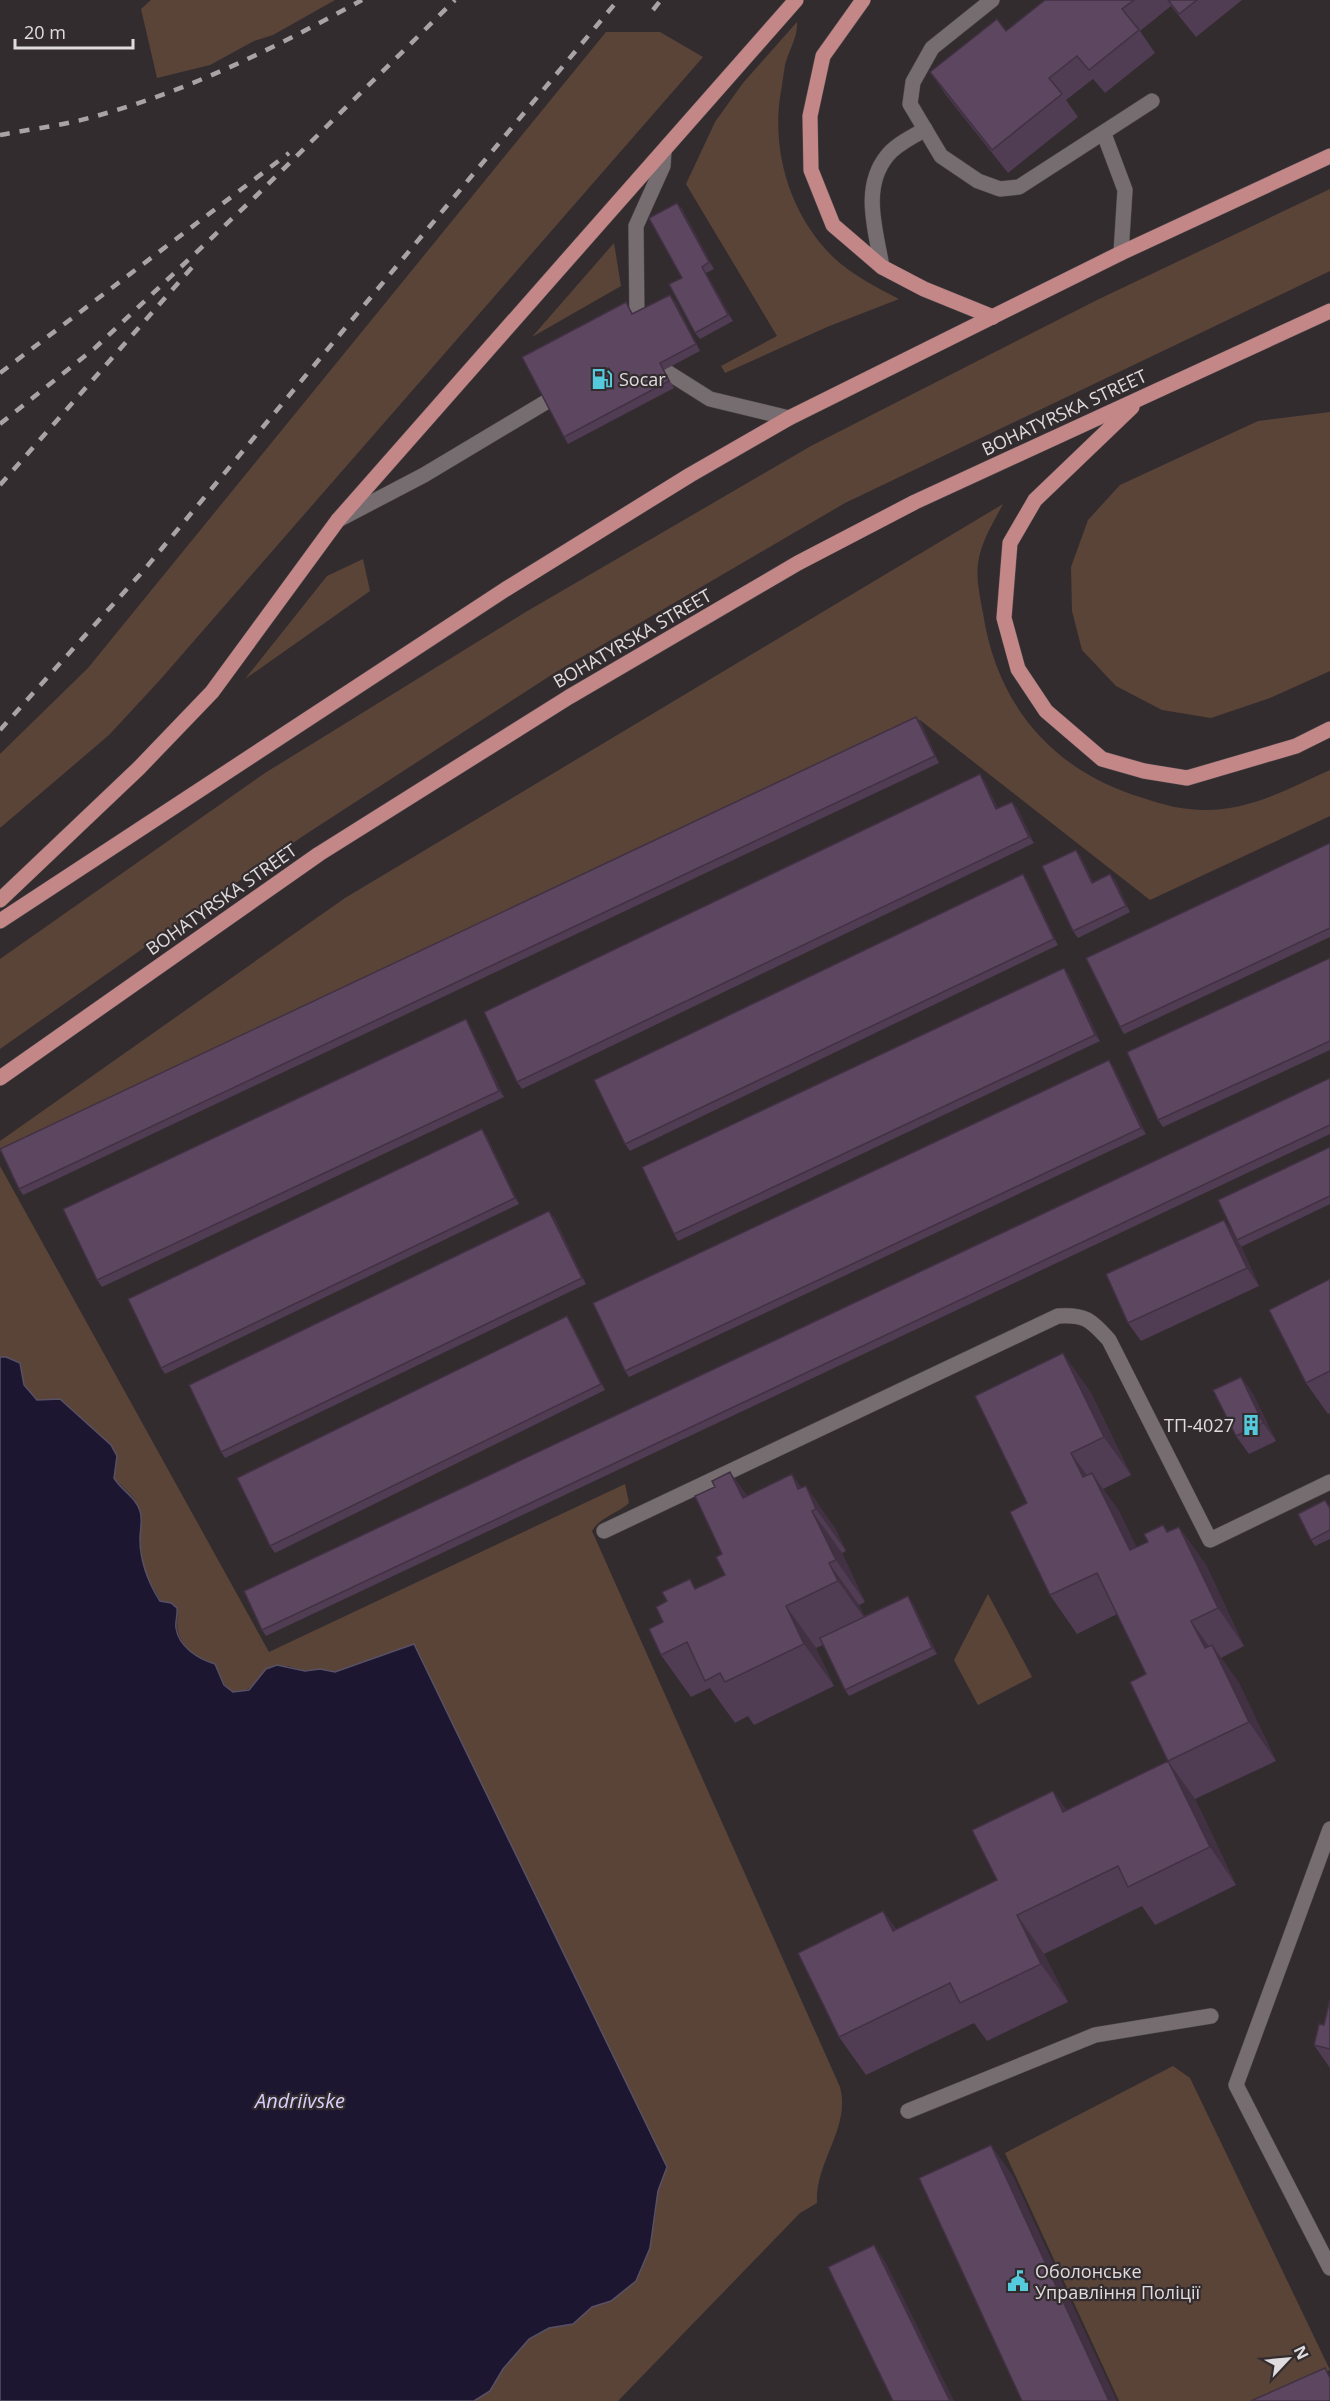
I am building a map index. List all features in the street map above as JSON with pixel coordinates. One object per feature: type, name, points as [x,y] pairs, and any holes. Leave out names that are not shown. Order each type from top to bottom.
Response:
[{"type":"main road","points":[[0,900],[139,768],[212,692],[338,520],[796,0]]},
{"type":"main road","points":[[863,0],[823,56],[810,116],[811,170],[833,225],[882,267],[924,289],[993,317]]},
{"type":"main road","points":[[0,921],[515,583],[690,474],[789,418],[1122,253],[1330,156]]},
{"type":"main road","name":"BOHATYRSKA STREET","points":[[0,1078],[319,854],[569,697],[798,563],[915,502],[1330,311]]},
{"type":"main road","points":[[1142,397],[1035,500],[1010,543],[1004,618],[1018,669],[1046,711],[1102,759],[1144,771],[1187,778],[1296,746],[1330,729]]},
{"type":"lane","points":[[992,0],[932,48],[913,82],[910,104],[941,156],[978,181],[1000,189],[1019,187],[1104,135],[1152,101]]},
{"type":"lane","points":[[882,267],[871,203],[876,173],[888,154],[925,129]]},
{"type":"lane","points":[[1104,135],[1125,190],[1122,253]]},
{"type":"lane","points":[[637,321],[636,226],[663,166],[664,151]]},
{"type":"lane","points":[[664,370],[710,399],[789,418]]},
{"type":"lane","points":[[338,520],[424,475],[546,402]]},
{"type":"lane","points":[[604,1531],[1058,1316],[1078,1314],[1096,1326],[1109,1340],[1210,1540],[1330,1482]]},
{"type":"lane","points":[[1330,1829],[1236,2085],[1330,2268]]},
{"type":"lane","points":[[908,2111],[1095,2035],[1211,2016]]},
{"type":"shaded area","points":[[151,0],[335,0],[273,35],[254,41],[210,65],[157,78],[141,9]]},
{"type":"shaded area","points":[[797,22],[795,38],[785,65],[778,119],[782,162],[788,183],[806,223],[833,257],[856,275],[899,299],[827,327],[725,373],[721,366],[777,336],[686,184],[715,122],[743,83]]},
{"type":"shaded area","points":[[606,32],[660,32],[703,57],[159,681],[109,735],[0,828],[0,754],[88,668]]},
{"type":"shaded area","points":[[1330,189],[1330,271],[845,503],[556,672],[303,836],[0,1049],[0,959],[265,773],[524,613],[811,446],[1097,300]]},
{"type":"shaded area","points":[[614,243],[621,286],[532,337]]},
{"type":"shaded area","points":[[1330,412],[1330,671],[1270,698],[1211,718],[1162,710],[1116,686],[1082,650],[1072,611],[1071,567],[1088,520],[1120,485],[1258,421]]},
{"type":"shaded area","points":[[1003,504],[991,525],[978,563],[979,588],[990,647],[1001,677],[1016,705],[1034,730],[1057,752],[1082,771],[1111,786],[1158,803],[1197,810],[1222,809],[1254,802],[1285,791],[1330,770],[1330,816],[1150,900],[920,720],[0,1152],[0,1141],[345,898]]},
{"type":"shaded area","points":[[363,559],[370,591],[245,679],[327,576]]},
{"type":"shaded area","points":[[0,1166],[269,1652],[625,1484],[629,1503],[599,1522],[592,1531],[840,2087],[842,2102],[837,2131],[821,2173],[817,2203],[800,2213],[618,2401],[474,2401],[490,2391],[503,2369],[529,2339],[549,2328],[573,2324],[592,2307],[611,2301],[655,2218],[658,2191],[667,2167],[414,1645],[335,1672],[320,1669],[305,1671],[288,1666],[266,1669],[249,1689],[239,1692],[233,1692],[225,1685],[215,1665],[199,1657],[186,1646],[178,1632],[178,1615],[171,1603],[161,1601],[144,1571],[140,1540],[141,1512],[134,1498],[114,1478],[111,1445],[60,1399],[37,1400],[24,1385],[20,1363],[0,1357]]},
{"type":"shaded area","points":[[988,1594],[1032,1677],[978,1705],[954,1660]]},
{"type":"shaded area","points":[[1173,2066],[1190,2078],[1330,2370],[1263,2401],[1119,2401],[1005,2153]]},
{"type":"water","name":"Andriivske","points":[[0,1357],[20,1363],[24,1385],[37,1400],[60,1399],[111,1445],[117,1456],[114,1478],[140,1511],[141,1556],[152,1587],[160,1601],[171,1603],[177,1608],[176,1628],[181,1641],[190,1651],[215,1664],[224,1685],[233,1692],[249,1690],[266,1669],[277,1665],[305,1671],[320,1669],[335,1672],[414,1644],[667,2167],[658,2191],[650,2248],[636,2281],[611,2301],[592,2307],[573,2324],[549,2328],[529,2339],[503,2369],[490,2391],[474,2401],[0,2401]]},
{"type":"building","points":[[1045,0],[1134,0],[1122,9],[1139,30],[1089,70],[1077,56],[1049,78],[1062,94],[992,150],[930,72],[997,19],[1006,31]]},
{"type":"building","points":[[1168,0],[1197,0],[1179,14]]},
{"type":"building","points":[[677,203],[709,262],[702,267],[728,315],[695,333],[669,284],[682,278],[649,218]]},
{"type":"building","name":"Socar","points":[[670,295],[696,344],[660,363],[669,381],[564,437],[522,357],[626,302],[632,314]]},
{"type":"building","points":[[916,717],[935,756],[19,1189],[0,1149]]},
{"type":"building","points":[[980,774],[996,809],[1012,802],[1029,837],[517,1082],[484,1012]]},
{"type":"building","points":[[1330,843],[1330,928],[1120,1027],[1086,958]]},
{"type":"building","points":[[1076,850],[1092,883],[1110,874],[1126,906],[1073,931],[1042,866]]},
{"type":"building","points":[[1023,874],[1054,939],[625,1144],[594,1080]]},
{"type":"building","points":[[1330,958],[1330,1041],[1158,1120],[1127,1052]]},
{"type":"building","points":[[1064,968],[1095,1035],[674,1234],[642,1167]]},
{"type":"building","points":[[466,1019],[499,1091],[97,1280],[63,1209]]},
{"type":"building","points":[[1109,1060],[1141,1128],[625,1371],[593,1303]]},
{"type":"building","points":[[1330,1078],[1330,1125],[262,1630],[244,1591]]},
{"type":"building","points":[[482,1129],[515,1198],[161,1368],[128,1299]]},
{"type":"building","points":[[1330,1147],[1330,1196],[1237,1240],[1218,1200]]},
{"type":"building","points":[[549,1211],[582,1278],[221,1452],[189,1385]]},
{"type":"building","points":[[1224,1220],[1247,1268],[1128,1323],[1106,1274]]},
{"type":"building","points":[[1330,1279],[1330,1371],[1306,1383],[1269,1310]]},
{"type":"building","points":[[567,1316],[601,1384],[270,1546],[237,1478]]},
{"type":"building","points":[[1063,1353],[1104,1437],[1071,1453],[1083,1477],[1092,1473],[1130,1550],[1148,1542],[1144,1534],[1163,1525],[1167,1532],[1179,1527],[1218,1608],[1191,1621],[1205,1648],[1212,1645],[1249,1722],[1168,1761],[1130,1682],[1146,1674],[1097,1573],[1050,1595],[1010,1512],[1027,1503],[975,1396]]},
{"type":"building","points":[[1241,1377],[1263,1423],[1236,1436],[1213,1390]]},
{"type":"building","points":[[730,1472],[743,1498],[792,1474],[798,1489],[806,1486],[816,1509],[812,1511],[836,1560],[829,1563],[838,1581],[786,1606],[804,1644],[725,1682],[720,1673],[705,1681],[687,1642],[661,1655],[649,1629],[663,1622],[656,1607],[667,1601],[662,1592],[690,1579],[695,1589],[725,1575],[716,1557],[722,1554],[695,1496],[715,1487],[712,1481]]},
{"type":"building","points":[[1325,1500],[1330,1509],[1330,1530],[1311,1540],[1298,1514]]},
{"type":"building","points":[[908,1596],[932,1648],[845,1690],[820,1638]]},
{"type":"building","points":[[1168,1761],[1210,1847],[1128,1887],[1118,1866],[1017,1915],[1041,1964],[960,2003],[950,1983],[839,2037],[798,1953],[883,1911],[893,1931],[997,1880],[972,1830],[1053,1791],[1063,1812]]},
{"type":"building","points":[[1330,1999],[1330,2049],[1314,2045],[1319,2024],[1324,2025]]},
{"type":"building","name":"Оболонське Управління Поліції","points":[[991,2145],[1109,2401],[1022,2401],[919,2178]]},
{"type":"building","points":[[874,2245],[950,2401],[893,2401],[828,2267]]},
{"type":"building","points":[[1325,2368],[1330,2378],[1330,2401],[1251,2401]]},
{"type":"railway","points":[[0,135],[77,121],[152,99],[259,54],[362,0]]},
{"type":"railway","points":[[0,424],[96,347],[255,197],[455,0]]},
{"type":"railway","points":[[0,730],[144,570],[618,0]]},
{"type":"railway","points":[[653,10],[661,0]]},
{"type":"railway","points":[[0,373],[289,153]]},
{"type":"railway","points":[[0,485],[195,264]]},
{"type":"place","name":"Socar","points":[[602,379]]},
{"type":"place","name":"ТП-4027","points":[[1251,1425]]},
{"type":"place","name":"Оболонське Управління Поліції","points":[[1018,2281]]}]
